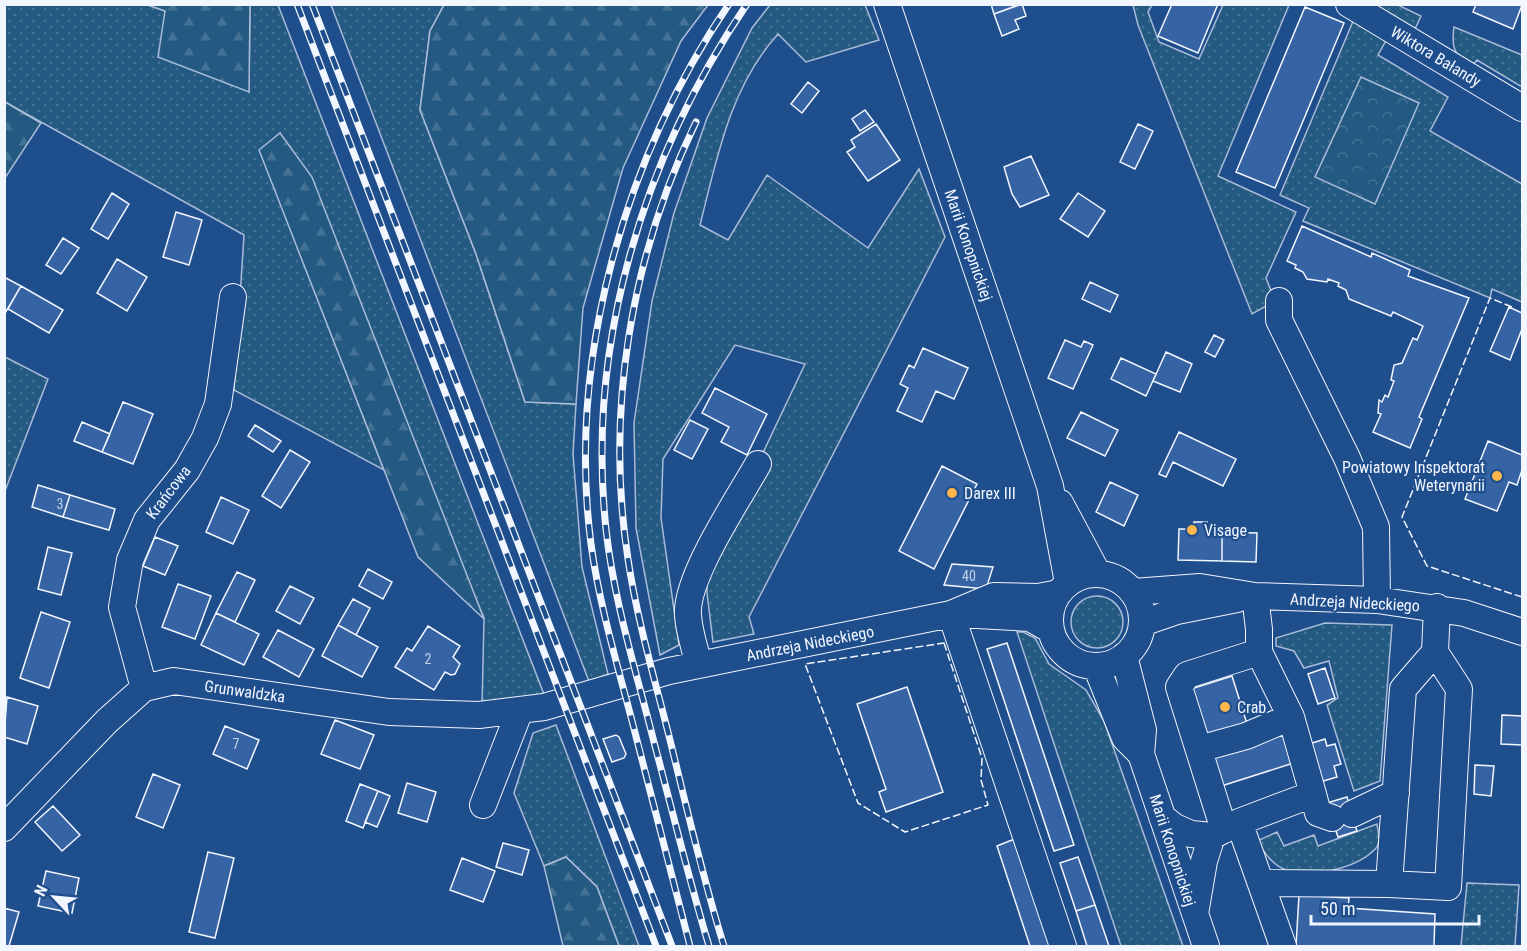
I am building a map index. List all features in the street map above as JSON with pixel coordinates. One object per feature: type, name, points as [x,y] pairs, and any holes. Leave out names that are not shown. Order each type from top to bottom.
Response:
[{"type":"street","name":"Marii Konopnickiej","points":[[887,4],[1050,486],[1098,574]]},
{"type":"street","name":"Wiktora Bałandy","points":[[1348,4],[1522,108]]},
{"type":"street","name":"Krańcowa","points":[[144,688],[122,607],[130,560],[147,520],[187,470],[205,438],[218,404],[233,297]]},
{"type":"street","points":[[1279,301],[1279,320],[1347,458],[1376,527],[1377,600]]},
{"type":"street","points":[[699,665],[687,615],[689,597],[698,573],[758,464]]},
{"type":"street","name":"Marii Konopnickiej","points":[[1050,486],[1063,588]]},
{"type":"street","points":[[1098,574],[1112,577],[1133,592],[1139,602],[1142,623],[1134,646],[1124,656],[1116,662],[1095,666],[1073,660],[1062,651],[1051,630],[1050,614],[1063,588],[1086,575],[1098,574]]},
{"type":"street","name":"Andrzeja Nideckiego","points":[[1133,592],[1200,587],[1255,596],[1377,600],[1437,607],[1483,618],[1522,632]]},
{"type":"street","name":"Andrzeja Nideckiego","points":[[669,671],[951,614],[994,596],[1038,597],[1063,588]]},
{"type":"street","points":[[1255,596],[1259,652],[1290,717],[1318,813],[1342,816],[1396,793]]},
{"type":"street","name":"Andrzeja Nideckiego","points":[[1142,623],[1177,610],[1255,596]]},
{"type":"street","points":[[1261,883],[1448,887],[1459,690],[1435,652],[1437,607]]},
{"type":"street","points":[[951,614],[1064,946]]},
{"type":"street","name":"Andrzeja Nideckiego","points":[[951,614],[1030,618],[1051,630]]},
{"type":"street","points":[[1259,652],[1187,675],[1179,687],[1225,829],[1261,883],[1283,946]]},
{"type":"street","points":[[1389,884],[1403,689],[1435,652]]},
{"type":"street","name":"Marii Konopnickiej","points":[[1124,656],[1143,730],[1142,754],[1206,946]]},
{"type":"street","name":"Marii Konopnickiej","points":[[1095,666],[1125,738],[1142,754]]},
{"type":"street","name":"Grunwaldzka","points":[[4,828],[107,721],[144,688],[174,681],[389,712],[479,715],[532,708],[669,671]]},
{"type":"street","points":[[483,805],[532,708]]},
{"type":"street","points":[[1199,749],[1246,735],[1290,717]]},
{"type":"street","points":[[1162,817],[1175,827],[1191,834],[1225,829],[1313,794]]},
{"type":"street","points":[[1195,915],[1204,861],[1225,829]]},
{"type":"green space","points":[[5,5],[148,5],[165,11],[249,91],[250,5],[278,5],[545,697],[482,707],[484,618],[280,133],[260,151],[384,470],[234,390],[244,235],[5,102]]},
{"type":"green space","points":[[148,5],[250,5],[249,92],[158,57],[165,11]]},
{"type":"green space","points":[[331,5],[444,5],[430,31],[420,110],[476,254],[525,402],[576,404],[573,454],[582,567],[608,674],[590,684]]},
{"type":"green space","points":[[444,5],[708,5],[681,41],[623,168],[583,308],[576,404],[525,402],[476,254],[420,110],[430,31]]},
{"type":"green space","points":[[770,5],[865,5],[879,40],[806,62],[778,34],[748,77],[727,124],[700,225],[728,240],[767,175],[868,248],[919,169],[945,237],[749,617],[754,634],[713,642],[707,593],[707,571],[805,364],[735,345],[663,459],[661,518],[679,645],[660,655],[636,528],[634,423],[652,301],[674,213],[707,118],[752,28]]},
{"type":"green space","points":[[1133,5],[1152,5],[1148,12],[1159,42],[1199,59],[1223,5],[1289,5],[1218,176],[1296,212],[1266,278],[1275,301],[1252,314],[1138,25]]},
{"type":"green space","points":[[1368,5],[1398,5],[1421,16],[1415,29]]},
{"type":"green space","points":[[1354,19],[1388,37],[1378,55],[1448,97],[1430,131],[1522,184],[1522,302],[1492,289],[1490,298],[1303,221],[1309,208],[1280,195]]},
{"type":"green space","points":[[1454,27],[1522,55],[1522,87],[1477,60],[1471,67],[1465,63],[1455,50]]},
{"type":"green space","points":[[1361,77],[1419,103],[1375,204],[1315,177]]},
{"type":"green space","points":[[5,102],[41,123],[5,178]]},
{"type":"green space","points":[[280,133],[312,177],[484,619],[418,557],[259,150]]},
{"type":"green space","points":[[5,357],[48,379],[5,491]]},
{"type":"green space","points":[[1097,596],[1111,600],[1119,608],[1123,622],[1119,636],[1111,644],[1097,648],[1083,644],[1075,636],[1071,622],[1075,608],[1083,600]]},
{"type":"green space","points":[[1325,623],[1392,625],[1380,781],[1354,791],[1327,705],[1338,698],[1329,661],[1304,668],[1294,651],[1276,646],[1276,638]]},
{"type":"green space","points":[[1017,632],[1023,632],[1035,638],[1049,664],[1086,690],[1104,721],[1183,946],[1121,946]]},
{"type":"green space","points":[[556,725],[639,946],[619,946],[597,887],[566,857],[544,866],[514,793],[533,733]]},
{"type":"green space","points":[[1377,824],[1378,845],[1369,854],[1347,866],[1321,872],[1297,872],[1281,868],[1269,858],[1257,841],[1277,832],[1284,846],[1314,835],[1318,846]]},
{"type":"green space","points":[[566,857],[597,887],[619,946],[563,946],[544,866]]},
{"type":"green space","points":[[1467,883],[1519,885],[1515,946],[1461,946]]},
{"type":"building","points":[[991,4],[1021,4],[994,14]]},
{"type":"building","points":[[1022,4],[1026,16],[1015,20],[1019,29],[1002,36],[994,14]]},
{"type":"building","points":[[1172,4],[1218,4],[1198,53],[1158,36]]},
{"type":"building","points":[[1476,4],[1522,5],[1513,29],[1473,12]]},
{"type":"building","points":[[1305,7],[1344,23],[1275,188],[1236,172]]},
{"type":"building","points":[[808,82],[819,91],[802,113],[791,104]]},
{"type":"building","points":[[865,110],[874,122],[860,131],[852,119]]},
{"type":"building","points":[[876,124],[900,160],[868,181],[847,152],[855,147],[851,140]]},
{"type":"building","points":[[1138,124],[1153,131],[1135,169],[1120,162]]},
{"type":"building","points":[[1031,156],[1049,195],[1020,207],[1012,194],[1004,167]]},
{"type":"building","points":[[112,193],[129,204],[108,239],[91,229]]},
{"type":"building","points":[[1078,193],[1105,211],[1088,237],[1060,219]]},
{"type":"building","points":[[176,212],[202,220],[189,265],[163,257]]},
{"type":"building","points":[[1302,226],[1371,257],[1372,253],[1410,270],[1408,276],[1469,298],[1419,417],[1422,419],[1410,448],[1373,432],[1381,414],[1378,413],[1379,400],[1382,402],[1385,395],[1388,397],[1394,381],[1391,380],[1394,365],[1402,363],[1413,338],[1417,340],[1423,326],[1393,312],[1391,316],[1349,299],[1346,290],[1338,286],[1339,283],[1328,279],[1327,282],[1307,279],[1303,272],[1295,268],[1296,265],[1287,261]]},
{"type":"building","points":[[63,238],[79,248],[61,274],[46,265]]},
{"type":"building","points":[[117,259],[147,277],[127,311],[97,293]]},
{"type":"building","points":[[4,277],[21,286],[4,315]]},
{"type":"building","points":[[1090,282],[1118,295],[1110,312],[1082,299]]},
{"type":"building","points":[[21,286],[63,310],[49,333],[8,309]]},
{"type":"building","points":[[1509,307],[1522,313],[1522,329],[1510,360],[1490,351]]},
{"type":"building","points":[[1214,335],[1224,340],[1215,357],[1205,352]]},
{"type":"building","points":[[1065,340],[1081,347],[1084,341],[1093,345],[1073,389],[1048,378]]},
{"type":"building","points":[[923,348],[968,368],[954,399],[936,391],[922,422],[897,411],[908,388],[900,384],[909,365],[914,368]]},
{"type":"building","points":[[1166,352],[1192,364],[1180,392],[1153,381]]},
{"type":"building","points":[[1121,358],[1156,374],[1146,396],[1111,379]]},
{"type":"building","points":[[715,388],[767,414],[747,455],[721,442],[729,427],[702,413]]},
{"type":"building","points":[[123,402],[153,414],[133,464],[102,452]]},
{"type":"building","points":[[1081,412],[1118,430],[1105,456],[1067,438]]},
{"type":"building","points":[[690,420],[708,429],[692,459],[674,450]]},
{"type":"building","points":[[82,422],[110,434],[102,452],[74,441]]},
{"type":"building","points":[[255,425],[281,441],[273,452],[248,436]]},
{"type":"building","points":[[1179,432],[1236,459],[1223,486],[1173,462],[1166,477],[1159,474]]},
{"type":"building","name":"Powiatowy Inspektorat Weterynarii","points":[[1488,441],[1522,455],[1522,470],[1517,485],[1509,482],[1497,511],[1465,499]]},
{"type":"building","points":[[290,450],[310,462],[281,508],[262,496]]},
{"type":"building","points":[[942,466],[977,484],[934,569],[899,551]]},
{"type":"building","points":[[1110,482],[1138,495],[1124,526],[1096,512]]},
{"type":"building","points":[[38,485],[70,495],[63,517],[32,507]]},
{"type":"building","points":[[70,495],[115,509],[109,530],[63,517]]},
{"type":"building","points":[[221,497],[249,510],[233,544],[206,532]]},
{"type":"building","points":[[1194,522],[1207,522],[1206,530],[1222,530],[1222,561],[1178,560],[1179,529],[1195,529]]},
{"type":"building","points":[[1222,532],[1257,533],[1256,562],[1222,561]]},
{"type":"building","points":[[155,537],[178,546],[165,575],[143,566]]},
{"type":"building","points":[[48,547],[72,553],[61,595],[38,589]]},
{"type":"building","points":[[952,564],[993,567],[986,589],[944,585]]},
{"type":"building","points":[[368,569],[392,582],[383,599],[359,586]]},
{"type":"building","points":[[237,572],[255,580],[235,622],[216,613]]},
{"type":"building","points":[[178,584],[211,596],[195,639],[162,627]]},
{"type":"building","points":[[290,586],[314,598],[300,624],[276,611]]},
{"type":"building","points":[[353,599],[370,608],[356,635],[338,625]]},
{"type":"building","points":[[41,612],[70,622],[49,688],[20,678]]},
{"type":"building","points":[[216,613],[259,634],[244,665],[201,645]]},
{"type":"building","points":[[338,625],[378,647],[362,677],[322,656]]},
{"type":"building","points":[[428,626],[460,646],[453,657],[460,664],[455,674],[445,672],[434,690],[395,667],[407,648],[412,651]]},
{"type":"building","points":[[278,630],[314,649],[299,677],[263,657]]},
{"type":"building","points":[[1007,643],[1074,845],[1054,851],[987,649]]},
{"type":"building","points":[[1325,668],[1335,698],[1318,704],[1308,674]]},
{"type":"building","points":[[1232,676],[1248,727],[1208,740],[1191,689]]},
{"type":"building","points":[[907,687],[943,792],[886,812],[879,792],[886,789],[857,704]]},
{"type":"building","points":[[7,697],[38,706],[27,744],[4,737]]},
{"type":"building","points":[[1502,715],[1522,716],[1522,745],[1501,744]]},
{"type":"building","points":[[335,720],[374,735],[360,769],[321,754]]},
{"type":"building","points":[[225,726],[259,740],[247,769],[213,754]]},
{"type":"building","points":[[1293,729],[1303,760],[1212,789],[1208,740]]},
{"type":"building","points":[[616,735],[626,754],[624,758],[612,762],[603,739]]},
{"type":"building","points":[[1325,739],[1327,746],[1335,744],[1341,764],[1334,766],[1337,777],[1320,782],[1309,744]]},
{"type":"building","points":[[1475,765],[1494,766],[1491,796],[1474,794]]},
{"type":"building","points":[[153,774],[180,785],[163,828],[136,817]]},
{"type":"building","points":[[407,783],[436,792],[427,822],[398,813]]},
{"type":"building","points":[[360,784],[378,791],[363,828],[346,821]]},
{"type":"building","points":[[378,791],[390,796],[377,827],[365,822]]},
{"type":"building","points":[[1347,797],[1357,831],[1338,837],[1327,803]]},
{"type":"building","points":[[53,806],[80,835],[62,851],[35,822]]},
{"type":"building","points":[[1017,838],[1052,946],[1030,946],[997,846]]},
{"type":"building","points":[[503,843],[529,850],[522,875],[496,867]]},
{"type":"building","points":[[208,852],[234,858],[215,938],[189,932]]},
{"type":"building","points":[[1078,857],[1095,905],[1076,911],[1060,863]]},
{"type":"building","points":[[462,858],[495,871],[483,902],[450,890]]},
{"type":"building","points":[[46,871],[79,878],[72,913],[38,906]]},
{"type":"building","points":[[1299,895],[1349,898],[1348,908],[1435,914],[1434,946],[1296,946]]},
{"type":"building","points":[[1095,905],[1109,946],[1087,946],[1076,911]]},
{"type":"building","points":[[4,908],[19,912],[9,946],[4,946]]},
{"type":"railway","points":[[297,4],[656,946]]},
{"type":"railway","points":[[312,4],[672,946]]},
{"type":"railway","points":[[690,946],[599,588],[591,544],[586,474],[588,403],[596,332],[612,262],[633,194],[660,127],[692,64],[729,4]]},
{"type":"railway","points":[[709,946],[614,584],[606,529],[602,460],[605,390],[614,322],[630,255],[651,189],[678,125],[710,63],[747,4]]},
{"type":"railway","points":[[696,122],[673,173],[640,280],[629,335],[622,391],[620,447],[622,503],[628,559],[641,627],[702,870],[724,946]]},
{"type":"fence","points":[[1512,307],[1490,298],[1402,517],[1427,566],[1522,597]]},
{"type":"fence","points":[[944,643],[982,758],[981,780],[988,805],[905,832],[858,803],[805,664],[944,643]]},
{"type":"place","name":"Powiatowy Inspektorat Weterynarii","points":[[1497,476]]},
{"type":"place","name":"Darex III","points":[[952,493]]},
{"type":"place","name":"Visage","points":[[1192,530]]},
{"type":"place","name":"Crab","points":[[1225,707]]}]
